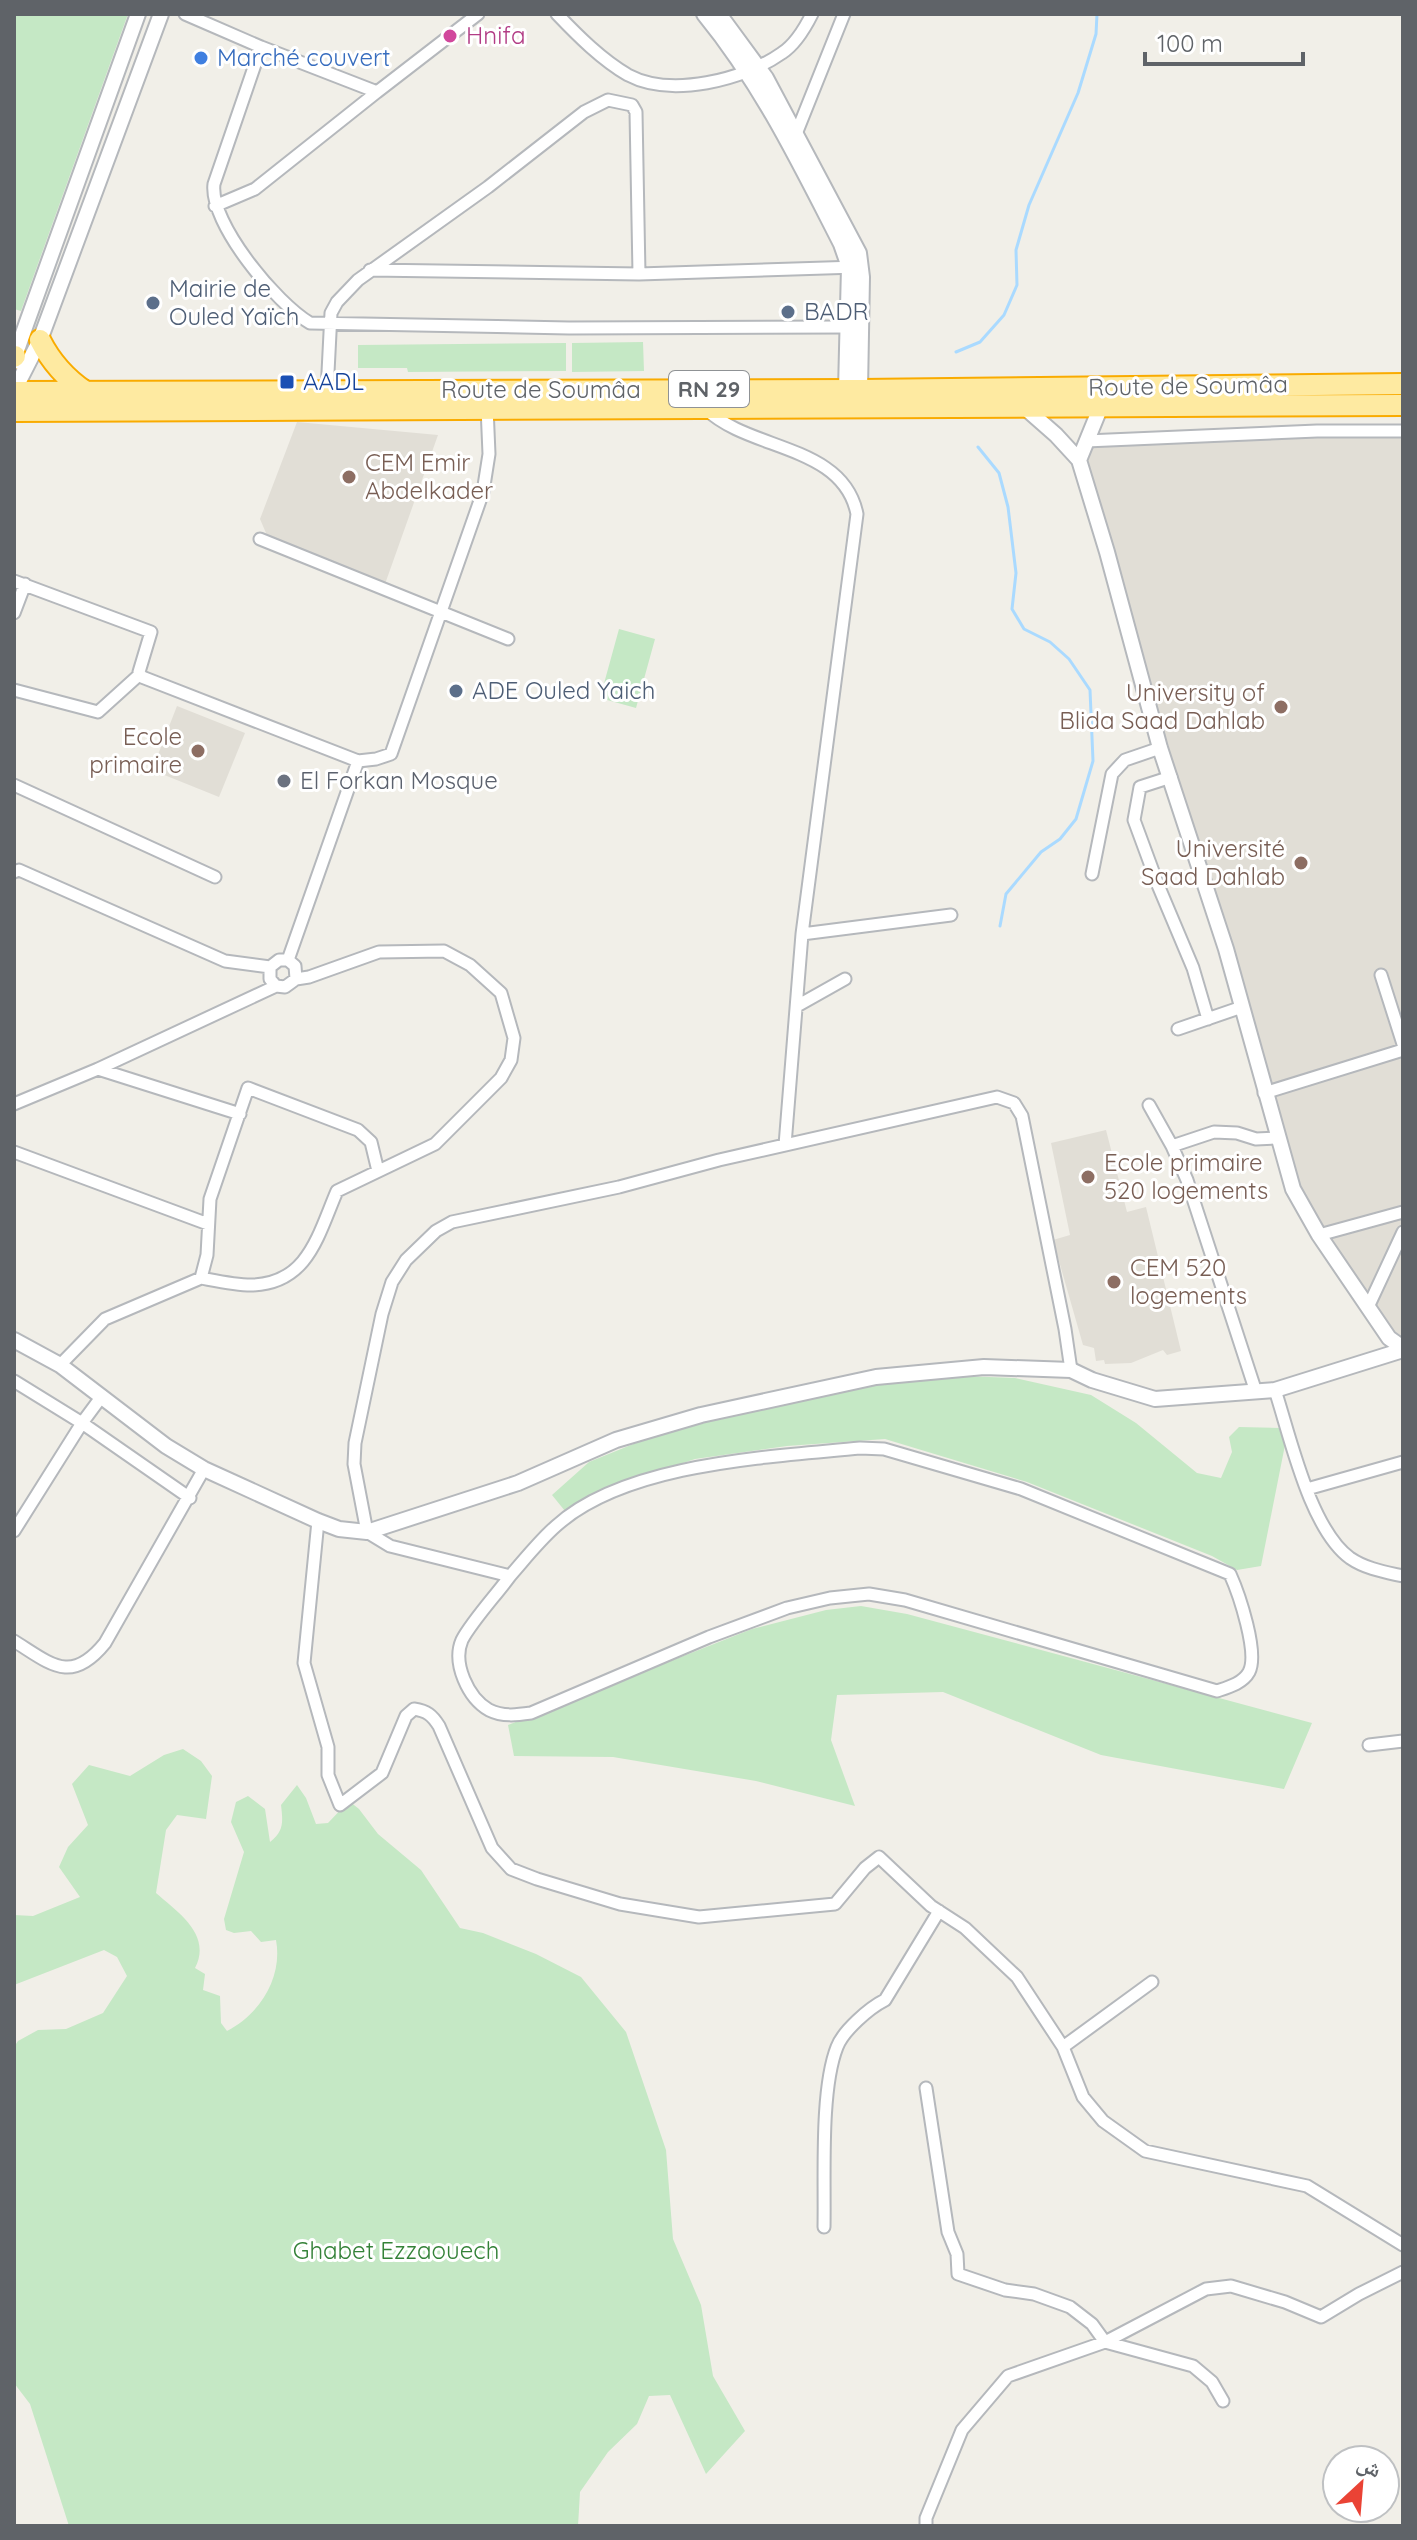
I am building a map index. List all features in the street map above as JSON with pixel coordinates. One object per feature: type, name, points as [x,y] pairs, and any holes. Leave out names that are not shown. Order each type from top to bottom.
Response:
[{"type":"highway","points":[[40,340],[54,364],[86,392]]},
{"type":"highway","name":"Route de Soumâa","points":[[701,398],[853,390],[1403,384]]},
{"type":"highway","name":"Route de Soumâa","points":[[14,391],[327,392],[487,399]]},
{"type":"highway","name":"Route de Soumâa","points":[[14,411],[487,399],[701,398],[1022,406],[1403,405]]},
{"type":"street","points":[[14,391],[19,359],[138,14]]},
{"type":"street","points":[[19,359],[40,340],[161,14]]},
{"type":"street","points":[[185,14],[206,18],[261,47],[377,92]]},
{"type":"street","points":[[215,206],[255,189],[478,14]]},
{"type":"street","points":[[557,14],[608,61],[629,75],[668,86],[690,85],[752,68],[784,52],[796,40],[812,14]]},
{"type":"street","points":[[704,14],[752,68],[855,267],[849,327],[853,390]]},
{"type":"street","points":[[719,14],[796,134],[853,239],[853,390]]},
{"type":"street","points":[[796,134],[844,14]]},
{"type":"street","points":[[261,47],[214,184],[215,206],[241,250],[282,301],[310,323],[569,328],[849,327]]},
{"type":"street","points":[[327,392],[329,323],[337,302],[370,270],[488,187],[584,112],[608,100],[632,105],[636,112],[639,274]]},
{"type":"street","points":[[370,270],[639,274],[855,267]]},
{"type":"street","points":[[701,398],[719,422],[795,451],[828,470],[847,487],[857,514],[802,934],[785,1145]]},
{"type":"street","points":[[139,675],[358,761],[391,754],[488,475],[487,399]]},
{"type":"street","points":[[1022,406],[1079,460],[1160,748],[1242,1007],[1293,1189],[1319,1235],[1389,1338],[1403,1349]]},
{"type":"street","points":[[1079,460],[1101,406]]},
{"type":"street","points":[[1086,441],[1317,431],[1403,431]]},
{"type":"street","points":[[260,539],[508,639]]},
{"type":"street","points":[[14,613],[20,582],[151,632],[139,675],[98,712],[14,690]]},
{"type":"street","points":[[1092,874],[1112,774],[1125,760],[1160,748]]},
{"type":"street","points":[[288,960],[358,761]]},
{"type":"street","points":[[1171,777],[1140,787],[1134,820],[1193,968],[1208,1019]]},
{"type":"street","points":[[14,785],[215,877]]},
{"type":"street","points":[[14,872],[19,870],[225,961],[270,967],[279,960],[288,960],[295,966],[296,979]]},
{"type":"street","points":[[802,934],[951,915]]},
{"type":"street","points":[[14,1104],[98,1069],[276,986],[285,987],[296,979],[379,952],[444,951],[470,965],[501,993],[514,1038],[511,1060],[501,1078],[435,1144],[337,1191],[312,1249],[295,1272],[272,1282],[249,1285],[201,1278],[105,1319],[60,1365]]},
{"type":"street","points":[[270,967],[270,979],[276,986]]},
{"type":"street","points":[[1264,1093],[1403,1047],[1381,975]]},
{"type":"street","points":[[797,1006],[845,979]]},
{"type":"street","points":[[1178,1029],[1242,1007]]},
{"type":"street","points":[[98,1069],[240,1114]]},
{"type":"street","points":[[201,1278],[207,1255],[210,1199],[248,1088],[358,1130],[371,1142],[378,1171]]},
{"type":"street","points":[[510,1576],[390,1546],[367,1532],[354,1464],[355,1443],[382,1314],[392,1282],[406,1260],[436,1231],[452,1222],[619,1187],[785,1145],[997,1097],[1014,1103],[1022,1116],[1071,1370]]},
{"type":"street","points":[[1149,1105],[1187,1180],[1256,1392]]},
{"type":"street","points":[[1172,1146],[1214,1132],[1237,1133],[1256,1139],[1278,1138]]},
{"type":"street","points":[[14,1152],[208,1224]]},
{"type":"street","points":[[1319,1235],[1403,1212]]},
{"type":"street","points":[[1369,1305],[1403,1232]]},
{"type":"street","points":[[14,1340],[60,1365],[166,1446],[204,1469],[318,1521],[339,1529],[367,1532],[518,1483],[616,1440],[701,1415],[876,1377],[984,1367],[1071,1370],[1092,1380],[1155,1399],[1275,1390],[1403,1349]]},
{"type":"street","points":[[14,1381],[82,1423],[190,1498]]},
{"type":"street","points":[[1275,1390],[1307,1489],[1328,1532],[1351,1558],[1373,1569],[1403,1576]]},
{"type":"street","points":[[14,1531],[102,1396]]},
{"type":"street","points":[[860,1448],[884,1449],[1021,1489],[1230,1574],[1238,1592],[1252,1663],[1248,1674],[1236,1684],[1217,1691],[905,1600],[869,1594],[830,1598],[787,1608],[709,1637],[531,1713],[504,1715],[487,1709],[474,1697],[463,1678],[459,1659],[462,1641],[510,1576],[557,1525],[600,1496],[713,1463],[860,1448]]},
{"type":"street","points":[[1307,1489],[1403,1462]]},
{"type":"street","points":[[14,1641],[53,1665],[68,1669],[85,1663],[105,1643],[204,1469]]},
{"type":"street","points":[[318,1521],[304,1663],[328,1747],[328,1775],[340,1805],[382,1773],[406,1716],[414,1709],[424,1710],[439,1726],[499,1859],[511,1869],[537,1879],[620,1904],[699,1917],[835,1904],[865,1868],[879,1857],[939,1911],[965,1928],[1017,1977],[1063,2047],[1083,2097],[1103,2121],[1145,2151],[1307,2186],[1403,2245]]},
{"type":"street","points":[[1369,1745],[1403,1741]]},
{"type":"street","points":[[824,2227],[828,2086],[837,2045],[870,2007],[885,2000],[939,1911]]},
{"type":"street","points":[[1063,2047],[1152,1982]]},
{"type":"street","points":[[926,2088],[948,2232],[957,2254],[958,2274],[1070,2307],[1092,2324],[1105,2342],[1193,2366],[1212,2382],[1223,2401]]},
{"type":"street","points":[[926,2526],[926,2518],[962,2430],[1008,2376],[1105,2342],[1206,2289],[1231,2286],[1285,2302],[1321,2317],[1403,2272]]},
{"type":"shaded area","name":"CEM Emir Abdelkader","points":[[297,422],[438,435],[385,584],[269,540],[260,519]]},
{"type":"shaded area","name":"Université Saad Dahlab","points":[[1403,431],[1403,1348],[1293,1189],[1079,461],[1086,441]]},
{"type":"shaded area","name":"Ecole primaire","points":[[177,706],[245,733],[219,797],[152,770]]},
{"type":"shaded area","name":"CEM 520 logements","points":[[1106,1130],[1127,1212],[1146,1207],[1181,1351],[1167,1355],[1163,1350],[1131,1363],[1105,1364],[1104,1360],[1096,1361],[1094,1348],[1083,1345],[1053,1240],[1070,1235],[1051,1143]]},
{"type":"green space","points":[[14,14],[128,14],[21,311],[14,309]]},
{"type":"green space","points":[[643,342],[644,371],[572,372],[572,343]]},
{"type":"green space","points":[[566,343],[566,371],[408,372],[407,368],[358,368],[358,345]]},
{"type":"green space","points":[[619,629],[655,639],[636,708],[600,698]]},
{"type":"green space","points":[[963,1376],[1015,1378],[1091,1395],[1136,1423],[1197,1473],[1221,1478],[1232,1452],[1229,1437],[1239,1427],[1280,1428],[1285,1445],[1261,1566],[1237,1570],[1212,1556],[1027,1482],[885,1439],[787,1446],[695,1459],[597,1492],[565,1511],[552,1495],[589,1462],[663,1432],[734,1411],[897,1381]]},
{"type":"green space","points":[[861,1606],[907,1614],[1312,1723],[1284,1789],[1101,1755],[943,1692],[837,1695],[831,1740],[855,1806],[756,1781],[613,1757],[514,1756],[508,1725],[752,1629],[826,1610]]},
{"type":"green space","name":"Ghabet Ezzaouech","points":[[183,1749],[201,1761],[212,1776],[206,1819],[177,1815],[166,1830],[156,1893],[183,1917],[196,1935],[199,1956],[195,1968],[205,1974],[203,1990],[220,1996],[221,2023],[227,2031],[250,2015],[259,2004],[272,1981],[277,1954],[276,1940],[261,1942],[251,1931],[234,1933],[226,1930],[224,1919],[244,1852],[231,1822],[236,1802],[248,1796],[265,1809],[270,1842],[282,1826],[281,1805],[297,1785],[316,1824],[328,1823],[349,1801],[378,1834],[421,1870],[460,1928],[483,1933],[536,1954],[581,1977],[626,2032],[666,2150],[673,2239],[701,2305],[713,2376],[745,2431],[706,2474],[670,2395],[649,2396],[637,2424],[608,2452],[580,2492],[578,2526],[69,2526],[30,2404],[14,2383],[14,2047],[18,2041],[38,2030],[66,2029],[103,2013],[127,1976],[117,1957],[104,1950],[14,1985],[14,1915],[33,1916],[80,1897],[59,1867],[68,1847],[88,1825],[72,1784],[89,1765],[130,1776],[164,1755]]},
{"type":"waterway","points":[[956,352],[980,342],[1004,315],[1017,285],[1016,250],[1029,205],[1078,93],[1096,34],[1097,14]]},
{"type":"waterway","points":[[978,447],[999,473],[1008,507],[1016,573],[1012,609],[1024,629],[1050,642],[1069,659],[1090,690],[1093,761],[1076,819],[1060,839],[1041,852],[1006,894],[1000,926]]},
{"type":"place","name":"Hnifa","points":[[450,36]]},
{"type":"place","name":"Marché couvert","points":[[201,58]]},
{"type":"place","name":"Mairie de Ouled Yaïch","points":[[153,303]]},
{"type":"place","name":"BADR","points":[[788,312]]},
{"type":"place","name":"AADL","points":[[287,382]]},
{"type":"place","name":"CEM Emir Abdelkader","points":[[349,477]]},
{"type":"place","name":"ADE Ouled Yaich","points":[[456,691]]},
{"type":"place","name":"University of Blida Saad Dahlab","points":[[1281,707]]},
{"type":"place","name":"Ecole primaire","points":[[198,751]]},
{"type":"place","name":"El Forkan Mosque","points":[[284,781]]},
{"type":"place","name":"Université Saad Dahlab","points":[[1301,863]]},
{"type":"place","name":"Ecole primaire 520 logements","points":[[1088,1177]]},
{"type":"place","name":"CEM 520 logements","points":[[1114,1282]]}]
